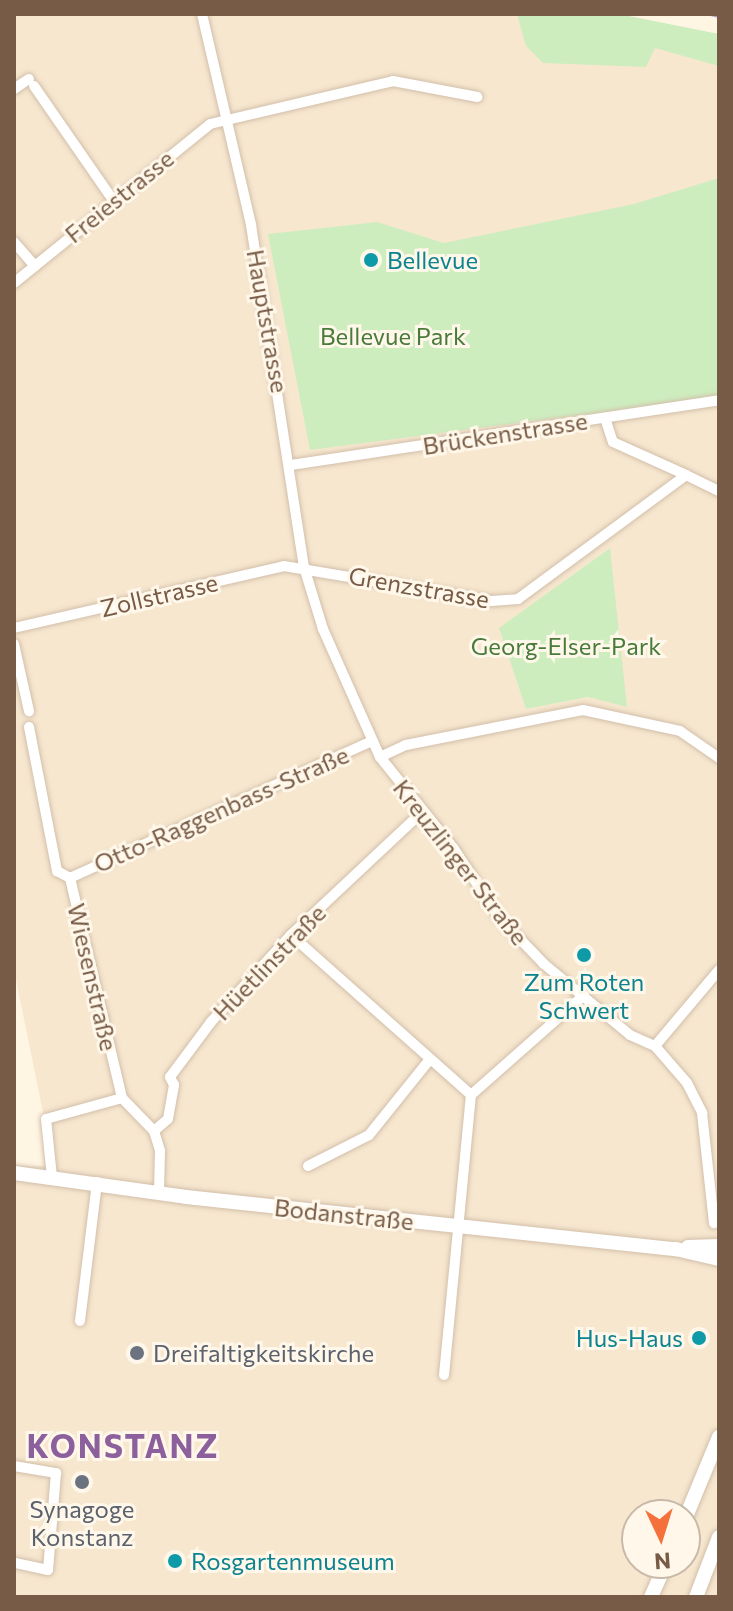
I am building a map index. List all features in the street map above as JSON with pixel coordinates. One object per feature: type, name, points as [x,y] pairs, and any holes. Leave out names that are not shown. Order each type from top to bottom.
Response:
[{"type":"street","name":"Hauptstrasse","points":[[202,14],[229,117],[291,465],[304,567],[323,629]]},
{"type":"street","name":"Freiestrasse","points":[[14,283],[210,124],[229,117],[393,81],[478,97]]},
{"type":"street","points":[[14,89],[31,82],[113,200]]},
{"type":"street","points":[[14,242],[35,266]]},
{"type":"street","name":"Brückenstrasse","points":[[291,465],[719,400]]},
{"type":"street","points":[[605,418],[613,442],[719,491]]},
{"type":"street","name":"Grenzstrasse","points":[[304,567],[491,601],[518,599],[686,475]]},
{"type":"street","name":"Zollstrasse","points":[[14,628],[284,566],[304,567]]},
{"type":"street","name":"Kreuzlinger Straße","points":[[323,629],[380,757],[499,917],[544,964],[644,1045],[655,1046],[687,1083],[702,1113],[714,1223]]},
{"type":"street","points":[[14,644],[29,711]]},
{"type":"street","points":[[380,757],[406,745],[583,710],[670,728],[698,740],[719,758]]},
{"type":"street","name":"Wiesenstraße","points":[[29,727],[57,871],[70,878],[122,1098]]},
{"type":"street","name":"Otto-Raggenbass-Straße","points":[[70,878],[372,741]]},
{"type":"street","name":"Hüetlinstraße","points":[[154,1131],[168,1119],[174,1085],[170,1077],[211,1022],[291,935],[422,812]]},
{"type":"street","points":[[291,935],[471,1095]]},
{"type":"street","points":[[655,1046],[719,970]]},
{"type":"street","points":[[444,1375],[471,1095],[584,995]]},
{"type":"street","points":[[308,1166],[369,1135],[430,1059]]},
{"type":"street","points":[[52,1177],[46,1119],[122,1098],[154,1131],[160,1151],[159,1193]]},
{"type":"street","name":"Bodanstraße","points":[[14,1173],[97,1182],[159,1193],[716,1254]]},
{"type":"street","points":[[80,1321],[97,1182]]},
{"type":"street","points":[[693,1499],[719,1437]]},
{"type":"street","points":[[14,1466],[56,1473],[48,1570],[14,1563]]},
{"type":"street","points":[[696,1597],[719,1537]]},
{"type":"shaded area","points":[[618,14],[719,37],[719,1597],[14,1597],[14,1166],[54,1166],[14,970],[14,15]],"holes":[[[610,548],[588,697],[526,709],[500,628]]]},
{"type":"green space","points":[[517,14],[619,14],[719,34],[719,66],[655,48],[646,67],[543,63],[526,46]]},
{"type":"green space","name":"Bellevue Park","points":[[719,178],[719,397],[310,450],[268,234],[377,222],[444,243],[634,204]]},
{"type":"green space","name":"Georg-Elser-Park","points":[[610,548],[627,707],[588,697],[526,709],[499,628]]},
{"type":"railway","points":[[711,14],[719,16]]},
{"type":"place","name":"Bellevue","points":[[371,260]]},
{"type":"place","name":"Zum Roten Schwert","points":[[584,955]]},
{"type":"place","name":"Hus-Haus","points":[[699,1338]]},
{"type":"place","name":"Dreifaltigkeitskirche","points":[[137,1353]]},
{"type":"place","name":"Synagoge Konstanz","points":[[82,1482]]},
{"type":"place","name":"Rosgartenmuseum","points":[[175,1561]]},
{"type":"district","name":"KONSTANZ","points":[[123,1445]]}]
